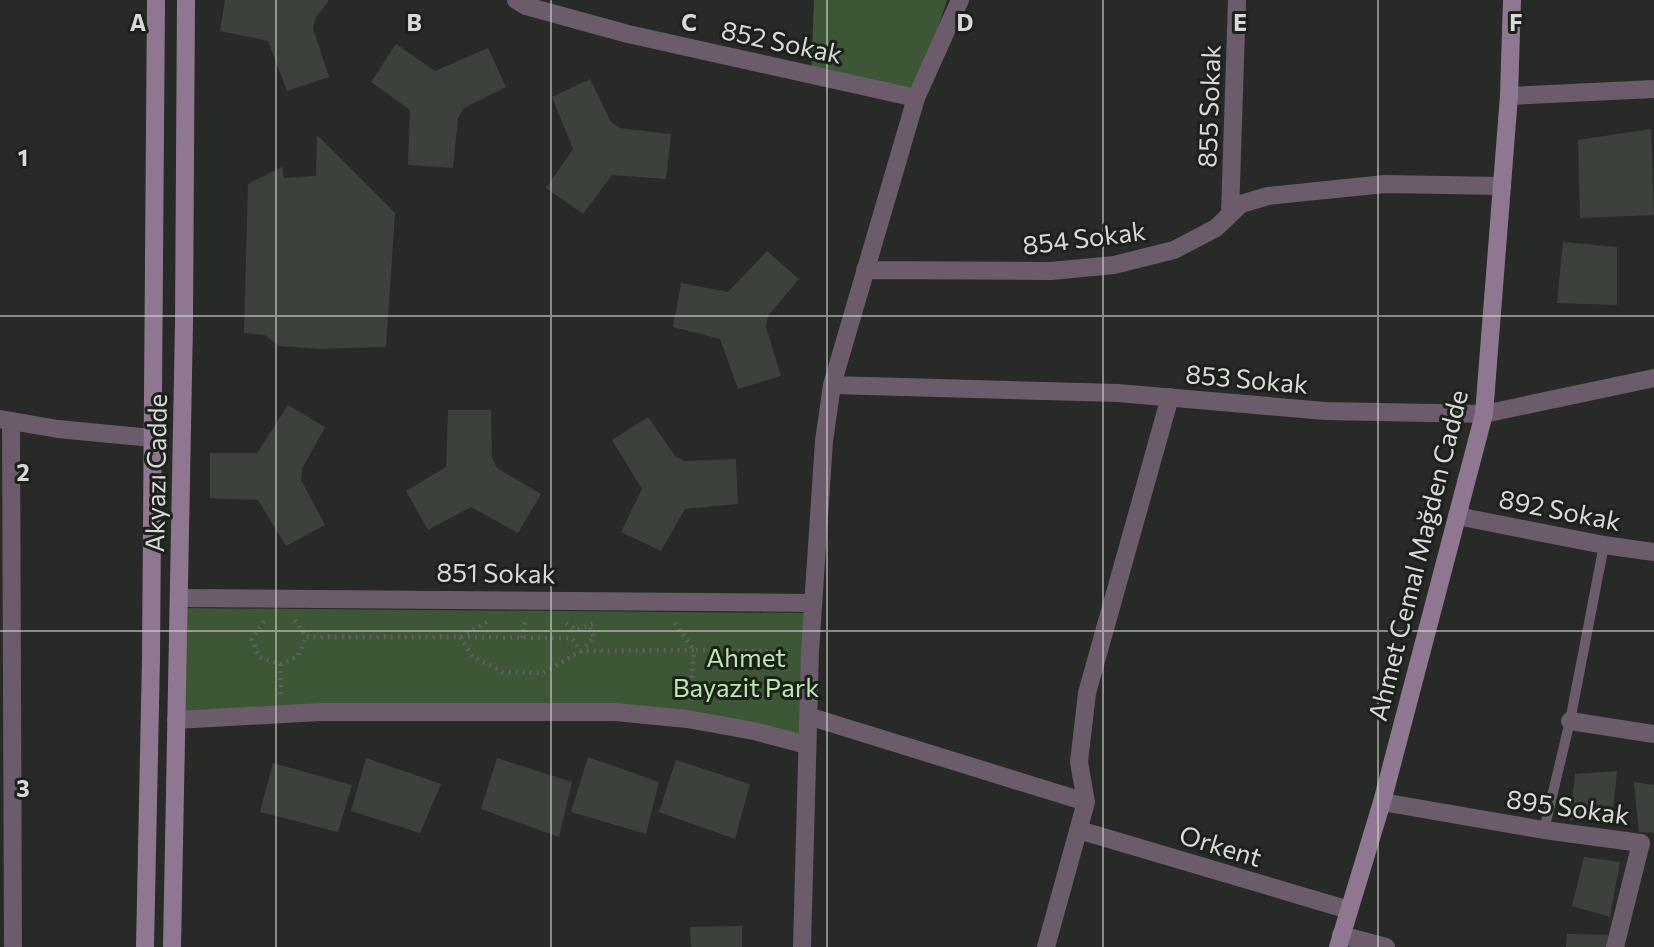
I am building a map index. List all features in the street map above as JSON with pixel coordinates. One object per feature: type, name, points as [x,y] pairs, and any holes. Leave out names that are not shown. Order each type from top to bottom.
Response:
[{"type":"main road","name":"Akyazı Cadde","points":[[145,947],[156,0]]},
{"type":"main road","name":"Akyazı Cadde","points":[[172,947],[186,0]]},
{"type":"main road","name":"Ahmet Cemal Mağden Cadde","points":[[1339,941],[1382,802],[1484,414],[1509,96],[1512,0]]},
{"type":"street","name":"852 Sokak","points":[[516,0],[526,6],[628,34],[916,98]]},
{"type":"street","points":[[802,947],[810,652],[824,441],[832,384],[916,98],[960,0]]},
{"type":"street","name":"855 Sokak","points":[[1230,214],[1237,0]]},
{"type":"street","points":[[1509,96],[1654,89]]},
{"type":"street","name":"854 Sokak","points":[[865,270],[1051,271],[1114,265],[1174,250],[1216,228],[1241,204],[1268,196],[1372,185],[1502,186]]},
{"type":"street","name":"853 Sokak","points":[[832,384],[963,386],[1170,397],[1325,411],[1484,414],[1654,378]]},
{"type":"street","points":[[1046,947],[1086,802],[1079,762],[1087,694],[1170,397]]},
{"type":"street","points":[[13,947],[6,420],[58,429],[152,438]]},
{"type":"street","name":"892 Sokak","points":[[1457,516],[1604,545],[1654,552]]},
{"type":"street","name":"851 Sokak","points":[[179,598],[281,605],[529,598],[813,603]]},
{"type":"street","points":[[176,720],[281,713],[615,712],[687,719],[754,731],[807,745]]},
{"type":"street","points":[[808,716],[1086,802]]},
{"type":"street","points":[[1570,721],[1654,734]]},
{"type":"street","name":"895 Sokak","points":[[1382,802],[1544,830],[1641,843],[1615,947]]},
{"type":"street","name":"Orkent","points":[[1079,830],[1349,910]]},
{"type":"street","points":[[1339,941],[1386,947]]},
{"type":"lane","points":[[1544,830],[1570,721],[1604,545]]},
{"type":"path","points":[[529,598],[576,630]]},
{"type":"path","points":[[281,605],[295,619],[306,637],[298,656],[280,664],[259,657],[252,639],[261,623],[281,605]]},
{"type":"path","points":[[664,617],[675,623],[694,650],[695,676],[687,719]]},
{"type":"path","points":[[460,637],[495,618]]},
{"type":"path","points":[[571,638],[576,630],[590,627],[597,621]]},
{"type":"path","points":[[460,637],[473,657],[503,672],[544,673],[581,651],[594,638],[590,627]]},
{"type":"path","points":[[306,637],[571,638]]},
{"type":"path","points":[[571,638],[581,651]]},
{"type":"path","points":[[581,651],[810,652]]},
{"type":"path","points":[[280,664],[281,713]]},
{"type":"green space","points":[[814,0],[947,0],[916,98],[811,75]]},
{"type":"green space","name":"Ahmet Bayazit Park","points":[[175,608],[811,613],[807,745],[687,719],[175,715]]},
{"type":"building","points":[[225,0],[329,0],[316,17],[313,28],[329,77],[287,91],[268,41],[220,31]]},
{"type":"building","points":[[396,44],[435,71],[488,48],[506,87],[464,108],[458,118],[453,168],[408,165],[410,110],[371,82]]},
{"type":"building","points":[[590,79],[611,122],[620,128],[671,134],[666,179],[612,175],[583,214],[546,188],[573,149],[552,97]]},
{"type":"building","points":[[1651,129],[1654,215],[1580,218],[1578,140]]},
{"type":"building","points":[[317,135],[395,213],[386,347],[318,349],[279,346],[265,335],[244,333],[248,184],[282,167],[284,178],[316,176]]},
{"type":"building","points":[[1563,242],[1617,247],[1617,305],[1557,303]]},
{"type":"building","points":[[767,251],[799,279],[768,316],[766,327],[781,376],[738,389],[720,339],[673,327],[681,283],[728,292]]},
{"type":"building","points":[[288,405],[325,427],[302,469],[301,480],[325,525],[286,546],[258,500],[210,498],[210,453],[257,453]]},
{"type":"building","points":[[448,410],[491,410],[492,458],[497,468],[541,494],[518,533],[471,507],[428,530],[406,491],[446,467]]},
{"type":"building","points":[[648,417],[675,456],[685,461],[736,459],[738,504],[685,509],[661,551],[621,532],[642,489],[612,440]]},
{"type":"building","points":[[588,757],[659,782],[646,834],[571,812]]},
{"type":"building","points":[[366,758],[441,784],[420,833],[351,811]]},
{"type":"building","points":[[497,758],[572,782],[559,837],[481,809]]},
{"type":"building","points":[[676,760],[750,784],[735,839],[659,812]]},
{"type":"building","points":[[273,763],[352,785],[338,832],[260,812]]},
{"type":"building","points":[[1617,771],[1612,820],[1570,820],[1575,774]]},
{"type":"building","points":[[1634,782],[1654,785],[1654,833],[1639,832]]},
{"type":"building","points":[[1584,857],[1620,862],[1610,917],[1572,906]]},
{"type":"building","points":[[742,926],[742,947],[691,947],[690,927]]},
{"type":"building","points":[[1567,934],[1608,935],[1607,947],[1566,947]]}]
